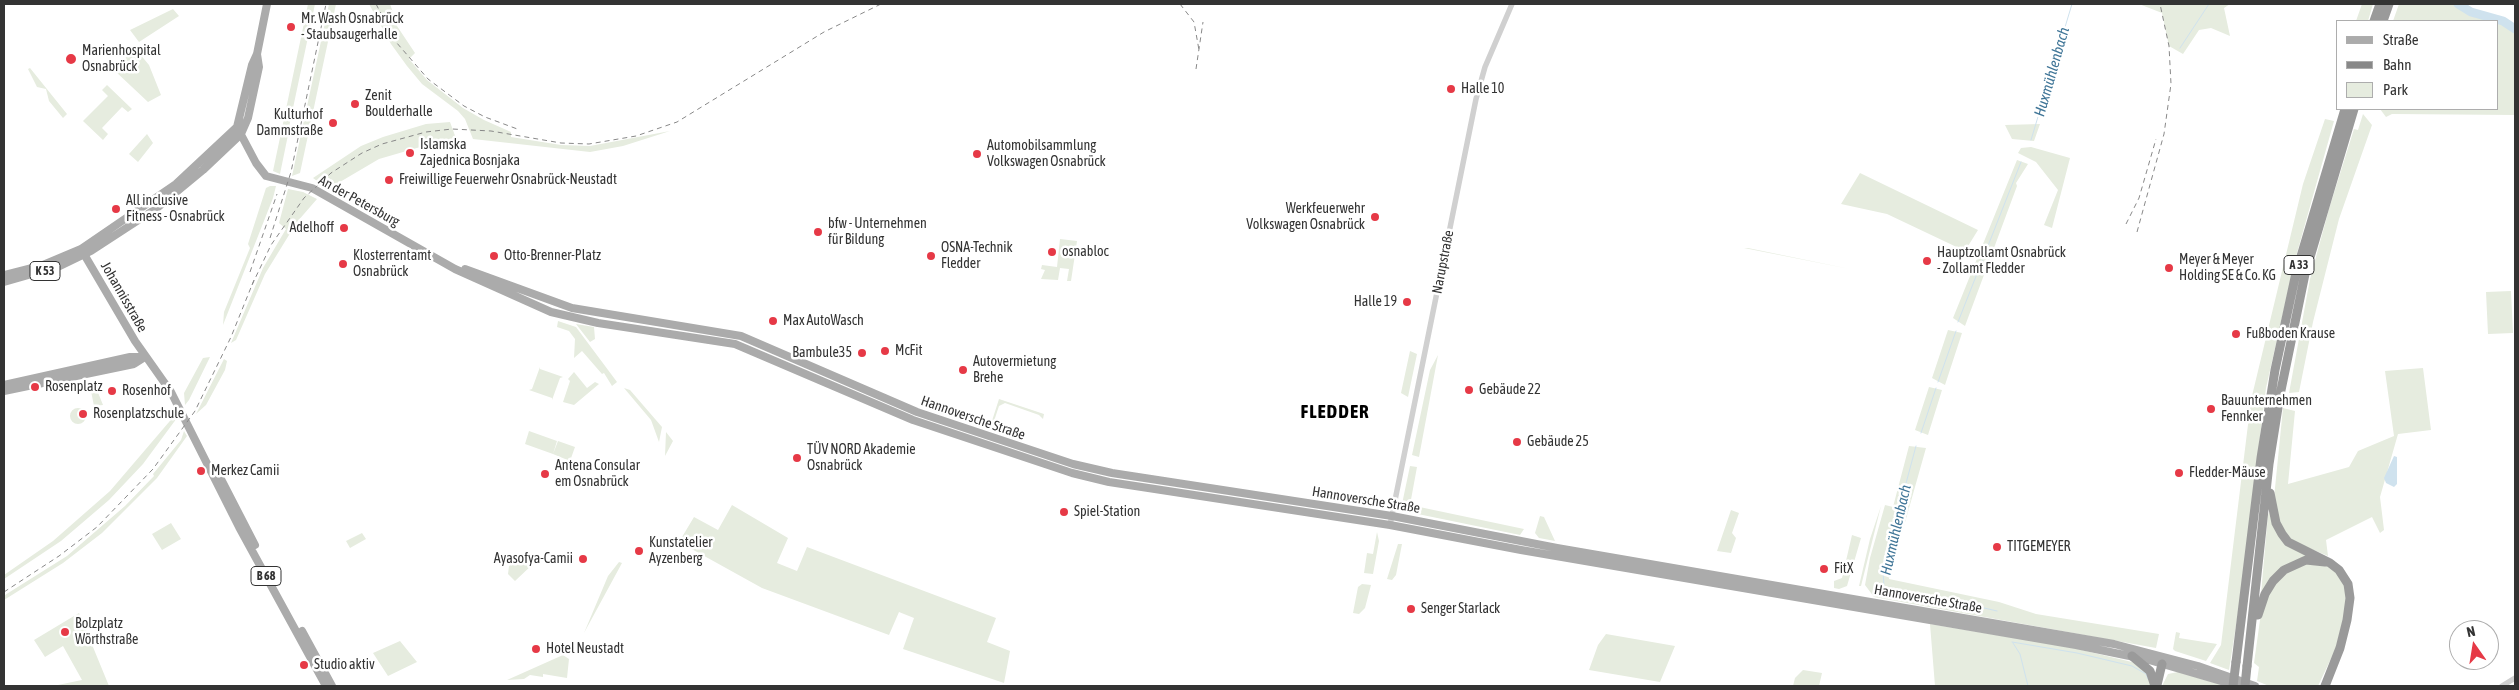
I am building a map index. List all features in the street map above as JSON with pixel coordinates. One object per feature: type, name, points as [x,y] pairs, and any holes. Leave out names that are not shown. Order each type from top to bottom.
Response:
[{"type":"highway","points":[[2374,20],[2380,4]]},
{"type":"highway","points":[[2383,20],[2389,4]]},
{"type":"highway","name":"A 33","points":[[2233,686],[2274,403],[2296,273],[2345,110]]},
{"type":"highway","name":"A 33","points":[[2245,686],[2274,403],[2305,274],[2354,110]]},
{"type":"highway","points":[[2269,464],[2271,508],[2282,534],[2288,542],[2330,562],[2339,570],[2348,584],[2350,598],[2340,648],[2325,686]]},
{"type":"highway","points":[[2249,649],[2260,605],[2272,581],[2294,563],[2306,560],[2330,562]]},
{"type":"highway","points":[[2132,656],[2150,671],[2156,686]]},
{"type":"highway","points":[[2156,686],[2164,660]]},
{"type":"main road","points":[[241,134],[237,127],[252,65],[257,54],[267,4]]},
{"type":"main road","points":[[241,134],[248,118],[260,67],[257,54]]},
{"type":"main road","name":"K 53","points":[[4,275],[83,252],[176,184],[237,127]]},
{"type":"main road","name":"K 53","points":[[4,282],[52,268],[157,208],[241,134]]},
{"type":"main road","name":"An der Petersburg","points":[[241,134],[256,163],[266,176],[303,185],[436,258],[487,279]]},
{"type":"main road","name":"Johannisstraße","points":[[83,252],[145,357]]},
{"type":"main road","name":"Hannoversche Straße","points":[[487,279],[572,308],[741,336],[917,412],[1073,464],[1112,473],[1392,516],[1538,545],[2079,638],[2164,660],[2238,686]]},
{"type":"main road","name":"Hannoversche Straße","points":[[487,279],[551,312],[572,318],[735,344],[913,420],[1072,473],[1109,482],[1390,525],[1521,550],[2164,660],[2206,668],[2255,686]]},
{"type":"main road","points":[[4,385],[107,362],[145,357]]},
{"type":"main road","points":[[4,390],[134,364],[145,357]]},
{"type":"main road","name":"B 68","points":[[145,357],[168,386],[239,526],[326,686]]},
{"type":"main road","name":"B 68","points":[[193,433],[207,451],[332,686]]},
{"type":"street","name":"Narupstraße","points":[[1390,525],[1476,100],[1486,67],[1512,4]]},
{"type":"street","points":[[2502,686],[2515,678]]},
{"type":"green space","points":[[308,4],[315,4],[289,127],[286,129],[288,135],[280,174],[273,171]]},
{"type":"green space","points":[[329,4],[336,4],[300,173],[292,176]]},
{"type":"green space","points":[[369,4],[390,4],[395,18],[393,20],[415,53],[409,59],[427,80],[463,108],[511,132],[511,137],[561,145],[590,146],[670,131],[623,146],[590,152],[473,139],[465,119],[458,111],[422,84],[407,66],[391,44]]},
{"type":"green space","points":[[2139,4],[2230,4],[2224,8],[2230,36],[2211,28],[2199,30],[2183,54],[2169,46],[2162,13]]},
{"type":"green space","points":[[2362,4],[2373,4],[2368,20],[2356,20]]},
{"type":"green space","points":[[2399,4],[2458,4],[2471,12],[2503,21],[2515,29],[2515,115],[2392,114],[2386,117],[2381,110],[2499,110],[2499,20],[2393,20]]},
{"type":"green space","points":[[173,9],[179,16],[139,42],[130,30]]},
{"type":"green space","points":[[134,47],[149,65],[161,95],[148,102],[115,71]]},
{"type":"green space","points":[[30,68],[67,114],[63,118],[49,101],[46,89],[37,87],[28,69]]},
{"type":"green space","points":[[107,85],[132,109],[128,112],[122,107],[102,128],[108,134],[103,140],[83,121],[108,96],[102,90]]},
{"type":"green space","points":[[2363,114],[2372,125],[2339,219],[2313,322],[2299,392],[2289,393],[2310,279],[2354,129],[2358,130]]},
{"type":"green space","points":[[2325,119],[2334,121],[2295,260],[2266,388],[2240,600],[2229,670],[2210,663],[2221,645],[2251,400],[2303,184]]},
{"type":"green space","points":[[450,122],[457,141],[434,143],[379,159],[328,189],[313,178],[361,146],[383,137],[426,124]]},
{"type":"green space","points":[[2040,124],[2034,141],[2012,139],[2005,125]]},
{"type":"green space","points":[[147,134],[153,143],[138,162],[129,154]]},
{"type":"green space","points":[[2031,147],[2070,158],[2052,228],[2044,225],[2058,190],[2036,162],[2018,153],[2021,148]]},
{"type":"green space","points":[[2017,160],[2028,164],[2016,183],[2017,186],[1965,326],[1953,318]]},
{"type":"green space","points":[[1860,173],[1978,230],[1965,251],[1887,214],[1841,204]]},
{"type":"green space","points":[[276,186],[273,198],[223,325],[224,312],[250,248],[248,244],[266,188]]},
{"type":"green space","points":[[288,189],[303,192],[317,199],[297,222],[265,274],[236,340],[231,343],[263,268],[286,229],[279,223]]},
{"type":"green space","points":[[1060,239],[1077,241],[1071,281],[1067,281],[1069,269],[1060,268],[1058,280],[1041,279],[1045,270],[1041,269],[1042,265],[1057,267]]},
{"type":"green space","points":[[1744,248],[1748,248],[1850,269]]},
{"type":"green space","points":[[2511,291],[2513,333],[2488,334],[2486,292]]},
{"type":"green space","points":[[558,321],[576,327],[617,382],[612,386],[604,373],[602,374],[582,351],[574,358],[575,339],[569,331],[557,327]]},
{"type":"green space","points":[[576,324],[594,327],[595,339],[590,342]]},
{"type":"green space","points":[[1948,330],[1962,333],[1945,385],[1932,378]]},
{"type":"green space","points":[[1410,351],[1417,354],[1408,397],[1401,393]]},
{"type":"green space","points":[[1438,355],[1419,457],[1412,455],[1430,370]]},
{"type":"green space","points":[[210,357],[185,405],[184,393],[203,358]]},
{"type":"green space","points":[[224,359],[227,361],[225,370],[206,405],[196,414]]},
{"type":"green space","points":[[540,367],[540,369],[563,377],[560,378],[552,400],[552,398],[529,390],[532,389]]},
{"type":"green space","points":[[2423,368],[2431,430],[2398,434],[2380,497],[2384,530],[2380,533],[2372,517],[2326,540],[2328,556],[2292,541],[2285,533],[2279,521],[2274,498],[2283,408],[2295,411],[2288,484],[2349,467],[2358,451],[2394,436],[2385,371]]},
{"type":"green space","points":[[574,372],[587,388],[595,382],[599,384],[574,405],[563,402],[570,381],[568,379]]},
{"type":"green space","points":[[1929,387],[1942,390],[1928,435],[1915,430]]},
{"type":"green space","points":[[624,388],[630,390],[662,427],[659,442],[651,420]]},
{"type":"green space","points":[[97,390],[103,405],[94,406],[91,391]]},
{"type":"green space","points":[[999,399],[1044,414],[1043,419],[1039,415],[1005,403],[999,406],[993,424],[991,424]]},
{"type":"green space","points":[[78,408],[86,416],[78,424],[70,416]]},
{"type":"green space","points":[[175,415],[177,418],[143,464],[109,500],[61,541],[4,579],[4,575],[53,541],[110,491]]},
{"type":"green space","points":[[184,431],[187,436],[157,478],[102,533],[63,563],[4,600],[5,595],[67,556],[125,506],[154,476],[153,474],[181,440]]},
{"type":"green space","points":[[529,431],[557,441],[553,454],[525,444]]},
{"type":"green space","points":[[666,432],[673,441],[665,456]]},
{"type":"green space","points":[[558,441],[575,447],[570,461],[553,454]]},
{"type":"green space","points":[[1909,446],[1926,448],[1889,579],[1999,602],[2036,614],[2159,634],[2156,648],[1874,597],[1865,585],[1870,558],[1885,505],[1893,507]]},
{"type":"green space","points":[[1410,466],[1417,467],[1410,505],[1524,529],[1520,535],[1408,512],[1402,504]]},
{"type":"green space","points":[[732,505],[788,538],[777,563],[797,571],[807,547],[996,618],[987,642],[1010,651],[1004,683],[903,649],[914,618],[899,612],[889,635],[762,588],[679,542],[694,517],[718,530]]},
{"type":"green space","points":[[1881,506],[1861,586],[1859,586],[1870,539]]},
{"type":"green space","points":[[2271,508],[2282,534],[2318,560],[2284,570],[2260,605],[2268,515]]},
{"type":"green space","points":[[1731,510],[1739,513],[1732,533],[1736,538],[1731,553],[1717,551]]},
{"type":"green space","points":[[1540,516],[1544,517],[1555,541],[1539,538],[1535,533]]},
{"type":"green space","points":[[171,523],[181,539],[162,550],[152,534]]},
{"type":"green space","points":[[1377,532],[1379,541],[1373,574],[1364,573],[1367,553],[1373,554]]},
{"type":"green space","points":[[362,533],[366,539],[350,548],[346,541]]},
{"type":"green space","points":[[1852,535],[1861,538],[1847,586],[1839,589],[1834,588],[1834,581],[1842,578]]},
{"type":"green space","points":[[1398,544],[1402,544],[1396,575],[1392,580],[1387,579]]},
{"type":"green space","points":[[522,554],[533,564],[515,581],[508,574],[509,566]]},
{"type":"green space","points":[[619,562],[622,563],[584,633],[608,576]]},
{"type":"green space","points":[[2306,562],[2328,566],[2336,571],[2346,588],[2346,608],[2336,648],[2318,686],[2269,686],[2257,681],[2259,667],[2254,663],[2261,613],[2266,597],[2284,572]]},
{"type":"green space","points":[[1362,584],[1371,585],[1365,608],[1359,614],[1353,613],[1358,587]]},
{"type":"green space","points":[[79,613],[109,686],[53,686],[82,680],[63,646],[45,657],[34,640]]},
{"type":"green space","points":[[1930,624],[2069,647],[2132,662],[2145,669],[2152,686],[1935,686]]},
{"type":"green space","points":[[2176,632],[2180,633],[2179,638],[2217,644],[2206,661],[2175,651],[2173,649]]},
{"type":"green space","points":[[1606,634],[1675,646],[1660,682],[1589,670],[1598,645]]},
{"type":"green space","points":[[400,641],[417,662],[388,676],[373,653]]},
{"type":"green space","points":[[563,655],[569,659],[567,678],[543,674],[543,677],[530,675],[524,679],[507,680]]},
{"type":"green space","points":[[1803,670],[1822,673],[1819,686],[1793,686],[1795,678]]},
{"type":"green space","points":[[2178,672],[2225,686],[2162,686],[2168,674]]},
{"type":"water","points":[[2394,456],[2397,457],[2397,484],[2394,487],[2386,483],[2384,478]]},
{"type":"waterway","name":"Huxmühlenbach","points":[[2031,140],[2072,4]]},
{"type":"waterway","points":[[2180,48],[2209,4]]},
{"type":"waterway","points":[[2458,4],[2471,12],[2503,21],[2515,29]]},
{"type":"waterway","name":"Huxmühlenbach","points":[[1958,322],[2021,162]]},
{"type":"waterway","name":"Huxmühlenbach","points":[[1938,382],[1956,331]]},
{"type":"waterway","name":"Huxmühlenbach","points":[[1921,433],[1936,388]]},
{"type":"waterway","name":"Huxmühlenbach","points":[[1916,446],[1883,569],[1884,588],[1887,592],[1894,594],[1950,600],[1997,611]]},
{"type":"waterway","points":[[2012,642],[2077,653],[2132,666],[2146,674],[2148,679]]},
{"type":"waterway","name":"Huxmühlenbach","points":[[2013,643],[2020,654],[2028,686]]},
{"type":"railway","points":[[270,238],[291,172],[326,4]]},
{"type":"railway","points":[[376,4],[396,42],[428,79],[464,106],[485,117],[520,130]]},
{"type":"railway","points":[[252,285],[271,245],[304,198],[331,173],[362,153],[382,144],[426,132],[452,129],[491,131],[561,143],[589,144],[636,136],[677,122],[824,32],[881,4]]},
{"type":"railway","points":[[1180,4],[1194,22],[1199,50]]},
{"type":"railway","points":[[2137,232],[2164,134],[2171,84],[2169,46],[2160,4]]},
{"type":"railway","points":[[1196,69],[1203,22]]},
{"type":"railway","points":[[2126,224],[2139,198],[2156,139]]},
{"type":"railway","points":[[250,272],[277,194]]},
{"type":"railway","points":[[4,592],[59,556],[97,527],[153,469],[195,411],[231,337],[254,280]]},
{"type":"place","name":"Mr. Wash Osnabrück - Staubsaugerhalle","points":[[291,27]]},
{"type":"place","name":"Marienhospital Osnabrück","points":[[71,59]]},
{"type":"place","name":"Halle 10","points":[[1451,89]]},
{"type":"place","name":"Zenit Boulderhalle","points":[[355,104]]},
{"type":"place","name":"Kulturhof Dammstraße","points":[[333,123]]},
{"type":"place","name":"Islamska Zajednica Bosnjaka","points":[[410,153]]},
{"type":"place","name":"Automobilsammlung Volkswagen Osnabrück","points":[[977,154]]},
{"type":"place","name":"Freiwillige Feuerwehr Osnabrück-Neustadt","points":[[389,180]]},
{"type":"place","name":"All inclusive Fitness - Osnabrück","points":[[116,209]]},
{"type":"place","name":"Werkfeuerwehr Volkswagen Osnabrück","points":[[1375,217]]},
{"type":"place","name":"Adelhoff","points":[[344,228]]},
{"type":"place","name":"bfw - Unternehmen für Bildung","points":[[818,232]]},
{"type":"place","name":"osnabloc","points":[[1052,252]]},
{"type":"place","name":"Otto-Brenner-Platz","points":[[494,256]]},
{"type":"place","name":"OSNA-Technik Fledder","points":[[931,256]]},
{"type":"place","name":"Hauptzollamt Osnabrück - Zollamt Fledder","points":[[1927,261]]},
{"type":"place","name":"Klosterrentamt Osnabrück","points":[[343,264]]},
{"type":"place","name":"Meyer & Meyer Holding SE & Co. KG","points":[[2169,268]]},
{"type":"place","name":"Halle 19","points":[[1407,302]]},
{"type":"place","name":"Max AutoWasch","points":[[773,321]]},
{"type":"place","name":"Fußboden Krause","points":[[2236,334]]},
{"type":"place","name":"McFit","points":[[885,351]]},
{"type":"place","name":"Bambule35","points":[[862,353]]},
{"type":"place","name":"Autovermietung Brehe","points":[[963,370]]},
{"type":"place","name":"Rosenplatz","points":[[35,387]]},
{"type":"place","name":"Gebäude 22","points":[[1469,390]]},
{"type":"place","name":"Rosenhof","points":[[112,391]]},
{"type":"place","name":"Bauunternehmen Fennker","points":[[2211,409]]},
{"type":"place","name":"Rosenplatzschule","points":[[83,414]]},
{"type":"place","name":"Gebäude 25","points":[[1517,442]]},
{"type":"place","name":"TÜV NORD Akademie Osnabrück","points":[[797,458]]},
{"type":"place","name":"Merkez Camii","points":[[201,471]]},
{"type":"place","name":"Fledder-Mäuse","points":[[2179,473]]},
{"type":"place","name":"Antena Consular em Osnabrück","points":[[545,474]]},
{"type":"place","name":"Spiel-Station","points":[[1064,512]]},
{"type":"place","name":"TITGEMEYER","points":[[1997,547]]},
{"type":"place","name":"Kunstatelier Ayzenberg","points":[[639,551]]},
{"type":"place","name":"Ayasofya-Camii","points":[[583,559]]},
{"type":"place","name":"FitX","points":[[1824,569]]},
{"type":"place","name":"Senger Starlack","points":[[1411,609]]},
{"type":"place","name":"Bolzplatz Wörthstraße","points":[[65,632]]},
{"type":"place","name":"Hotel Neustadt","points":[[536,649]]},
{"type":"place","name":"Studio aktiv","points":[[304,665]]},
{"type":"district","name":"FLEDDER","points":[[1335,412]]}]
